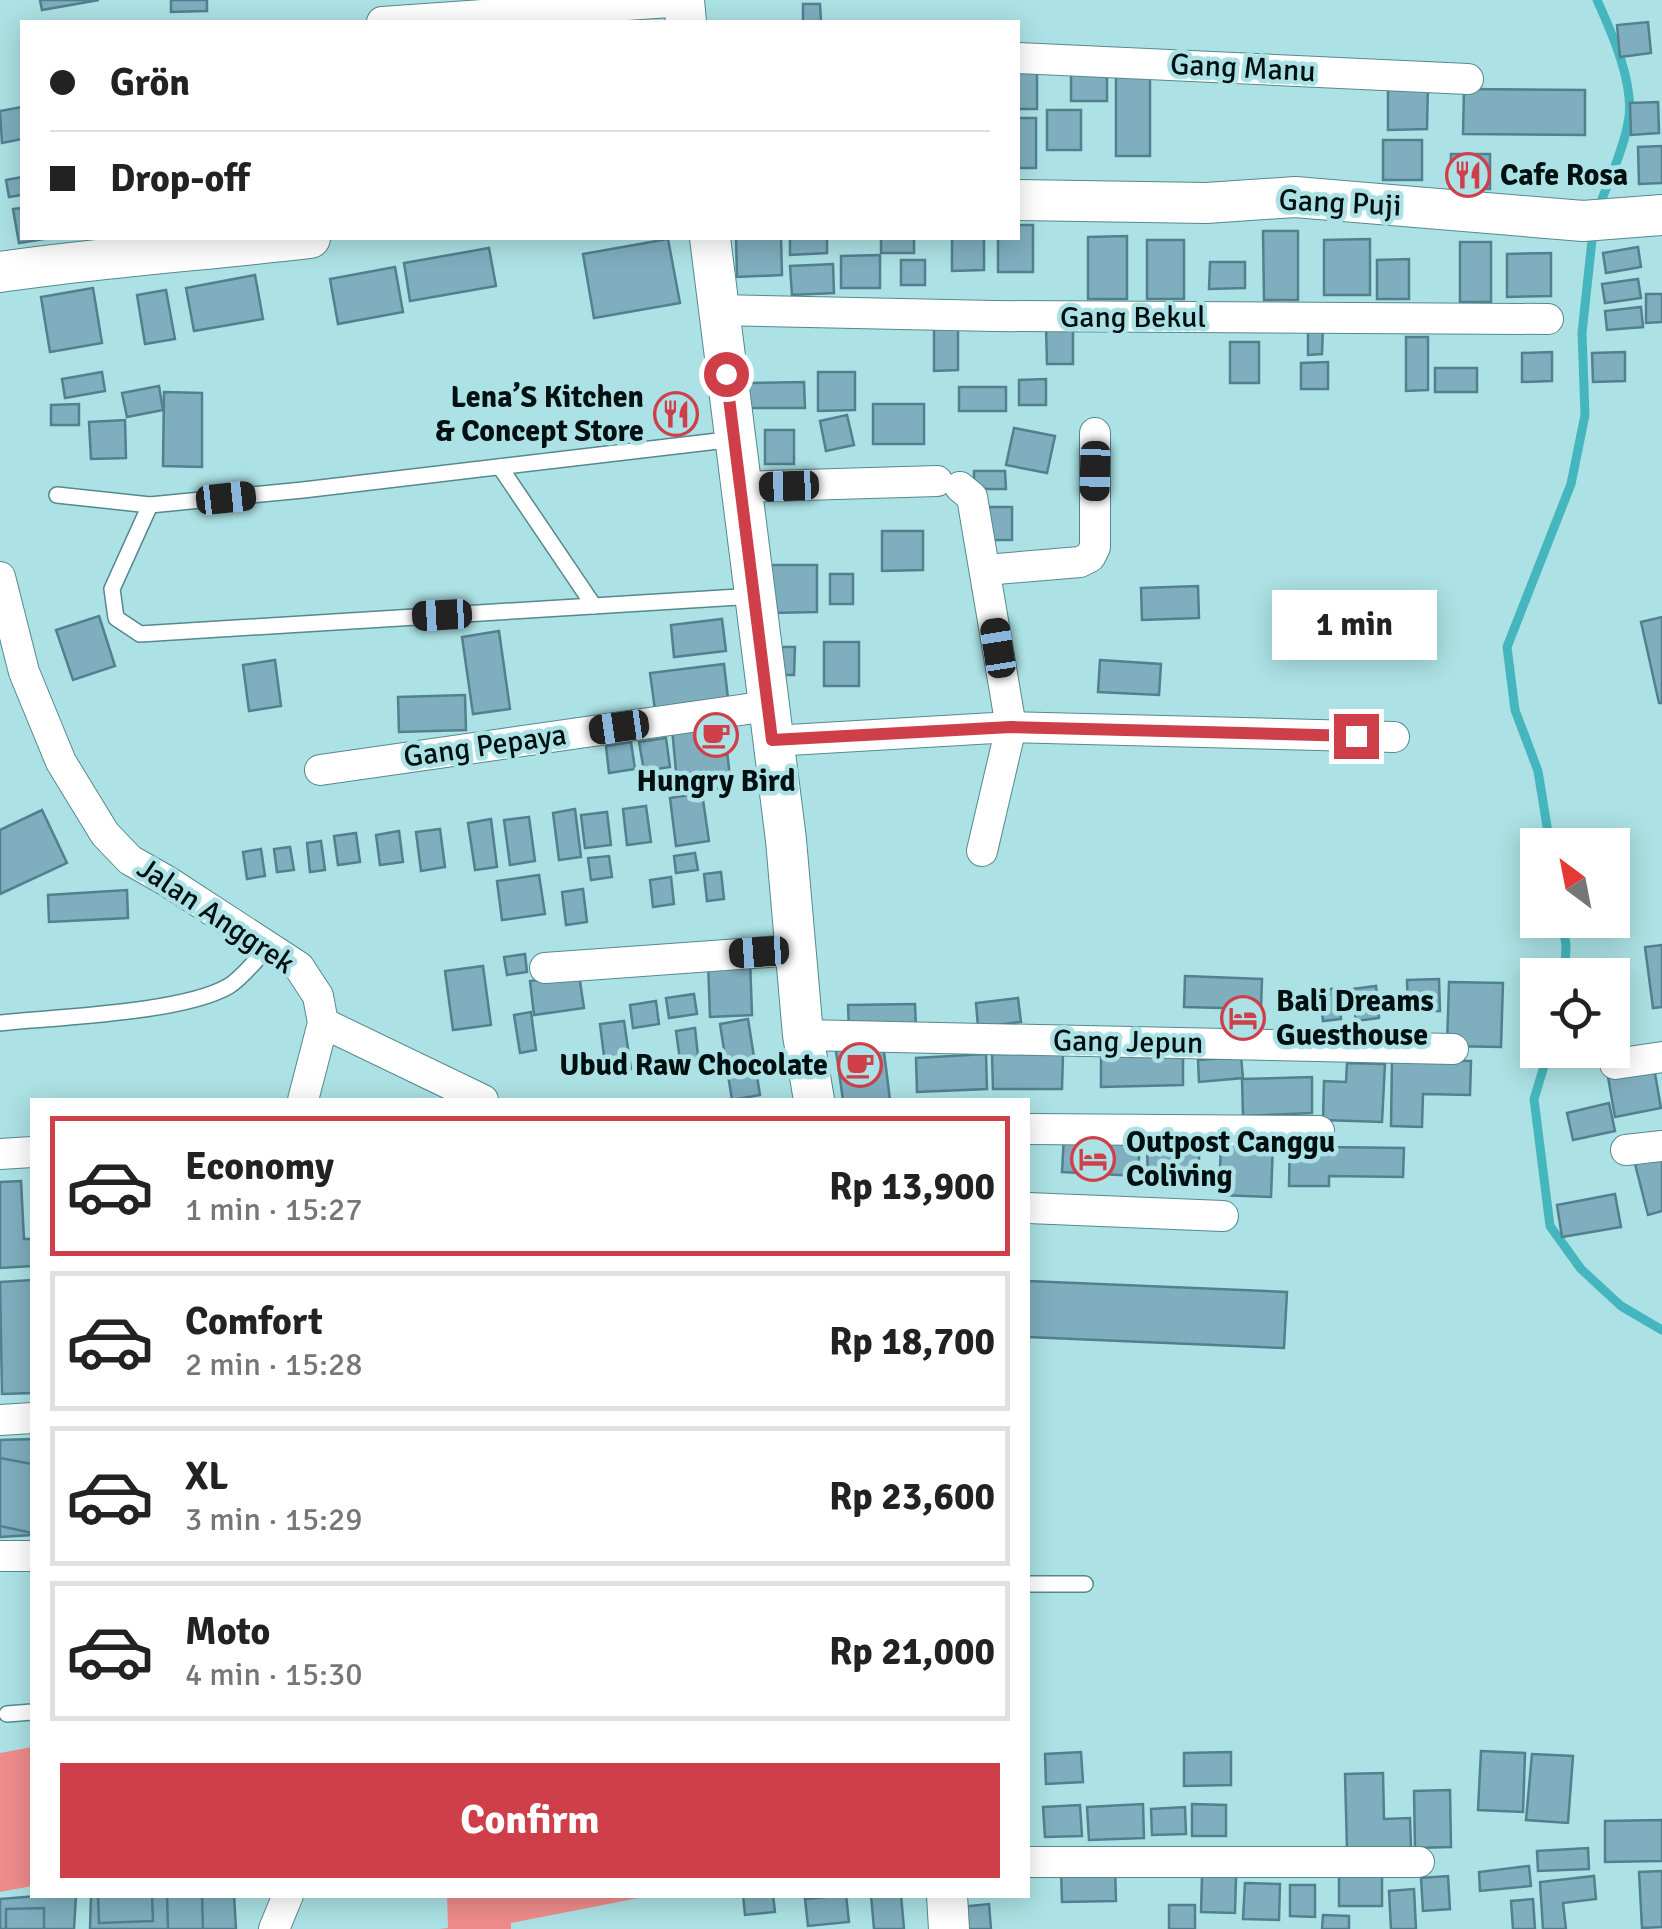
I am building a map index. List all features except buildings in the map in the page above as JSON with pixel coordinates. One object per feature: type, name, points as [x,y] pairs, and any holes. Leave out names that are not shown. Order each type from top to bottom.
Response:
[{"type":"street","points":[[409,20],[684,0]]},
{"type":"street","name":"Gang Manu","points":[[1020,58],[1468,79]]},
{"type":"street","name":"Gang Puji","points":[[1020,200],[1206,203],[1295,198],[1583,221],[1662,214]]},
{"type":"street","points":[[0,272],[293,240]]},
{"type":"street","points":[[710,240],[786,840],[802,1034],[814,1098]]},
{"type":"street","name":"Gang Bekul","points":[[717,310],[1548,319]]},
{"type":"street","points":[[984,570],[1080,562],[1090,557],[1094,547],[1096,433]]},
{"type":"street","points":[[741,488],[956,488],[984,570],[1011,727],[982,851]]},
{"type":"street","name":"Jalan Anggrek","points":[[0,577],[24,672],[61,762],[105,834],[130,860],[299,967],[318,996],[323,1024]]},
{"type":"street","name":"Gang Pepaya","points":[[320,770],[770,723],[1394,736]]},
{"type":"street","points":[[545,968],[795,950]]},
{"type":"street","points":[[303,1098],[323,1024],[479,1098]]},
{"type":"street","name":"Gang Jepun","points":[[802,1034],[1453,1049]]},
{"type":"street","points":[[1630,1062],[1662,1058]]},
{"type":"street","points":[[1030,1129],[1320,1131]]},
{"type":"street","points":[[1626,1150],[1662,1146]]},
{"type":"street","points":[[0,1154],[30,1152]]},
{"type":"street","points":[[1030,1208],[1223,1216]]},
{"type":"street","points":[[0,1420],[30,1418]]},
{"type":"street","points":[[0,1556],[30,1556]]},
{"type":"street","points":[[1030,1862],[1418,1862]]},
{"type":"street","points":[[274,1929],[287,1898]]},
{"type":"street","points":[[947,1898],[949,1929]]},
{"type":"lane","points":[[57,495],[150,505],[735,438]]},
{"type":"lane","points":[[500,467],[594,606]]},
{"type":"lane","points":[[150,505],[112,588],[116,618],[140,634],[755,596]]},
{"type":"lane","points":[[0,1023],[162,1005],[205,996],[231,985],[267,948]]},
{"type":"lane","points":[[1030,1584],[1084,1584]]},
{"type":"lane","points":[[7,1714],[30,1712]]},
{"type":"shaded area","points":[[30,1747],[30,1886],[0,1892],[0,1753]]},
{"type":"shaded area","points":[[447,1898],[639,1898],[511,1923],[511,1929],[439,1929],[448,1928]]},
{"type":"waterway","points":[[1597,0],[1621,60],[1630,109],[1623,144],[1599,207]]},
{"type":"waterway","points":[[1547,828],[1538,771],[1515,710],[1507,647],[1571,484],[1585,415],[1582,333],[1593,231]]},
{"type":"waterway","points":[[1565,938],[1566,958]]},
{"type":"waterway","points":[[1543,1068],[1534,1099],[1550,1226],[1581,1269],[1621,1306],[1662,1330]]},
{"type":"place","name":"Cafe Rosa","points":[[1468,175]]},
{"type":"place","name":"Lena’S Kitchen & Concept Store","points":[[676,414]]},
{"type":"place","name":"Hungry Bird","points":[[716,735]]},
{"type":"place","name":"Bali Dreams Guesthouse","points":[[1243,1018]]},
{"type":"place","name":"Ubud Raw Chocolate","points":[[860,1065]]},
{"type":"place","name":"Outpost Canggu Coliving","points":[[1093,1159]]},
{"type":"route","points":[[726,374],[772,740],[1011,727],[1356,736]]}]
